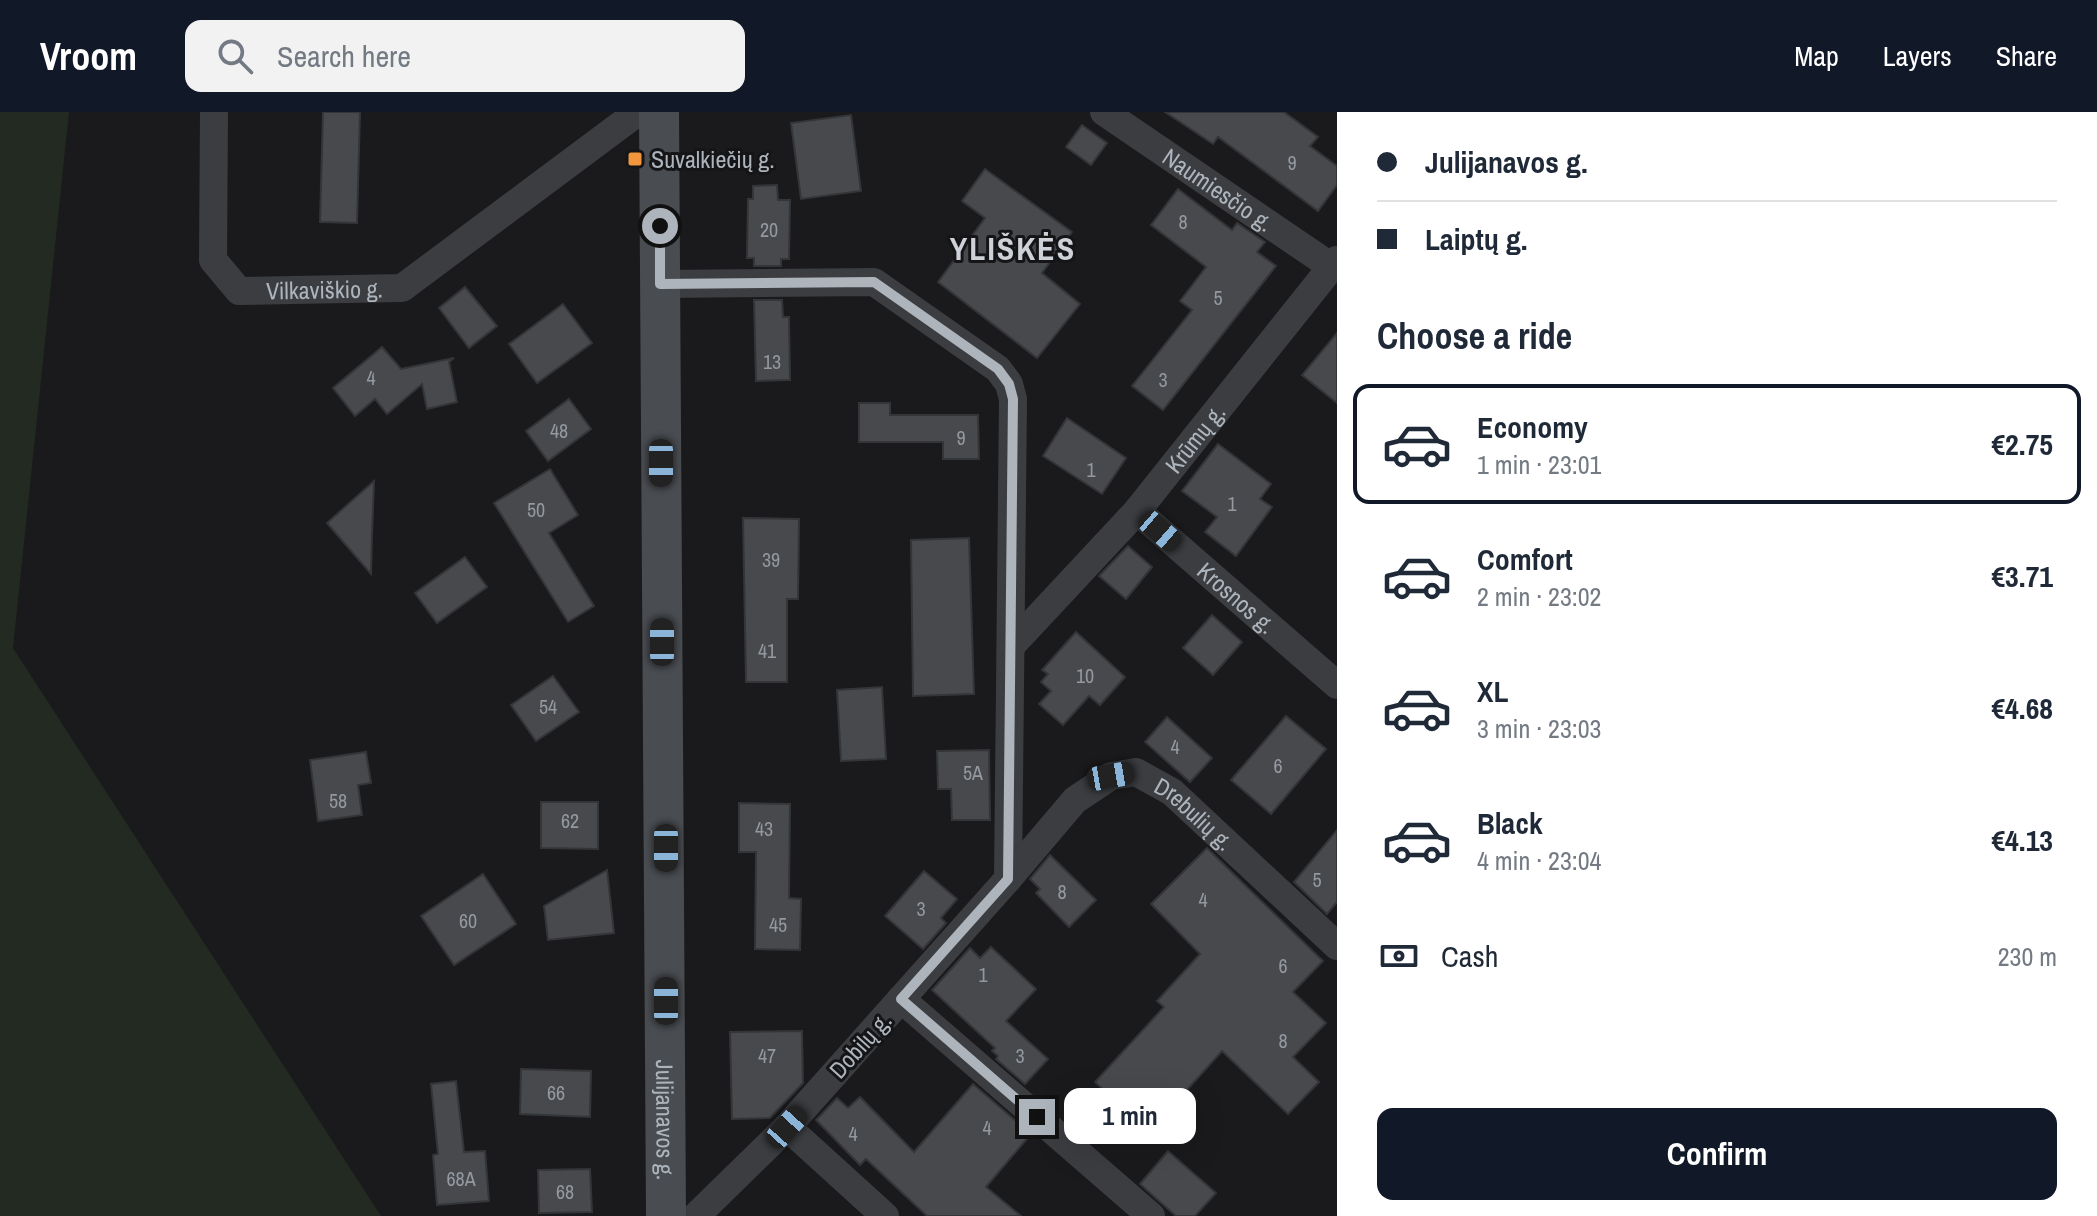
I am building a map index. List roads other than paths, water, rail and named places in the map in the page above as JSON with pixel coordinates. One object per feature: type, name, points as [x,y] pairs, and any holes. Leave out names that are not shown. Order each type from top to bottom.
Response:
[{"type":"main road","name":"Julijanavos g.","points":[[659,112],[666,1216]]},
{"type":"street","name":"Vilkaviškio g.","points":[[214,112],[213,260],[239,291],[402,288],[638,112]]},
{"type":"street","name":"Naumiesčio g.","points":[[1104,112],[1334,264]]},
{"type":"street","name":"Krūmų g.","points":[[1012,645],[1137,511],[1334,264]]},
{"type":"street","points":[[660,284],[874,282],[998,369],[1009,384],[1013,399],[1008,879]]},
{"type":"street","name":"Krosnos g.","points":[[1137,511],[1337,685]]},
{"type":"street","name":"Drebulių g.","points":[[1008,879],[1075,800],[1111,776],[1136,772],[1172,792],[1337,946]]},
{"type":"street","name":"Dobilų g.","points":[[696,1216],[787,1127],[1008,879]]},
{"type":"street","points":[[901,999],[1151,1216]]},
{"type":"street","points":[[787,1127],[885,1216]]},
{"type":"place","name":"Suvalkiečių g.","points":[[635,159]]},
{"type":"district","name":"YLIŠKĖS","points":[[1013,248]]}]
